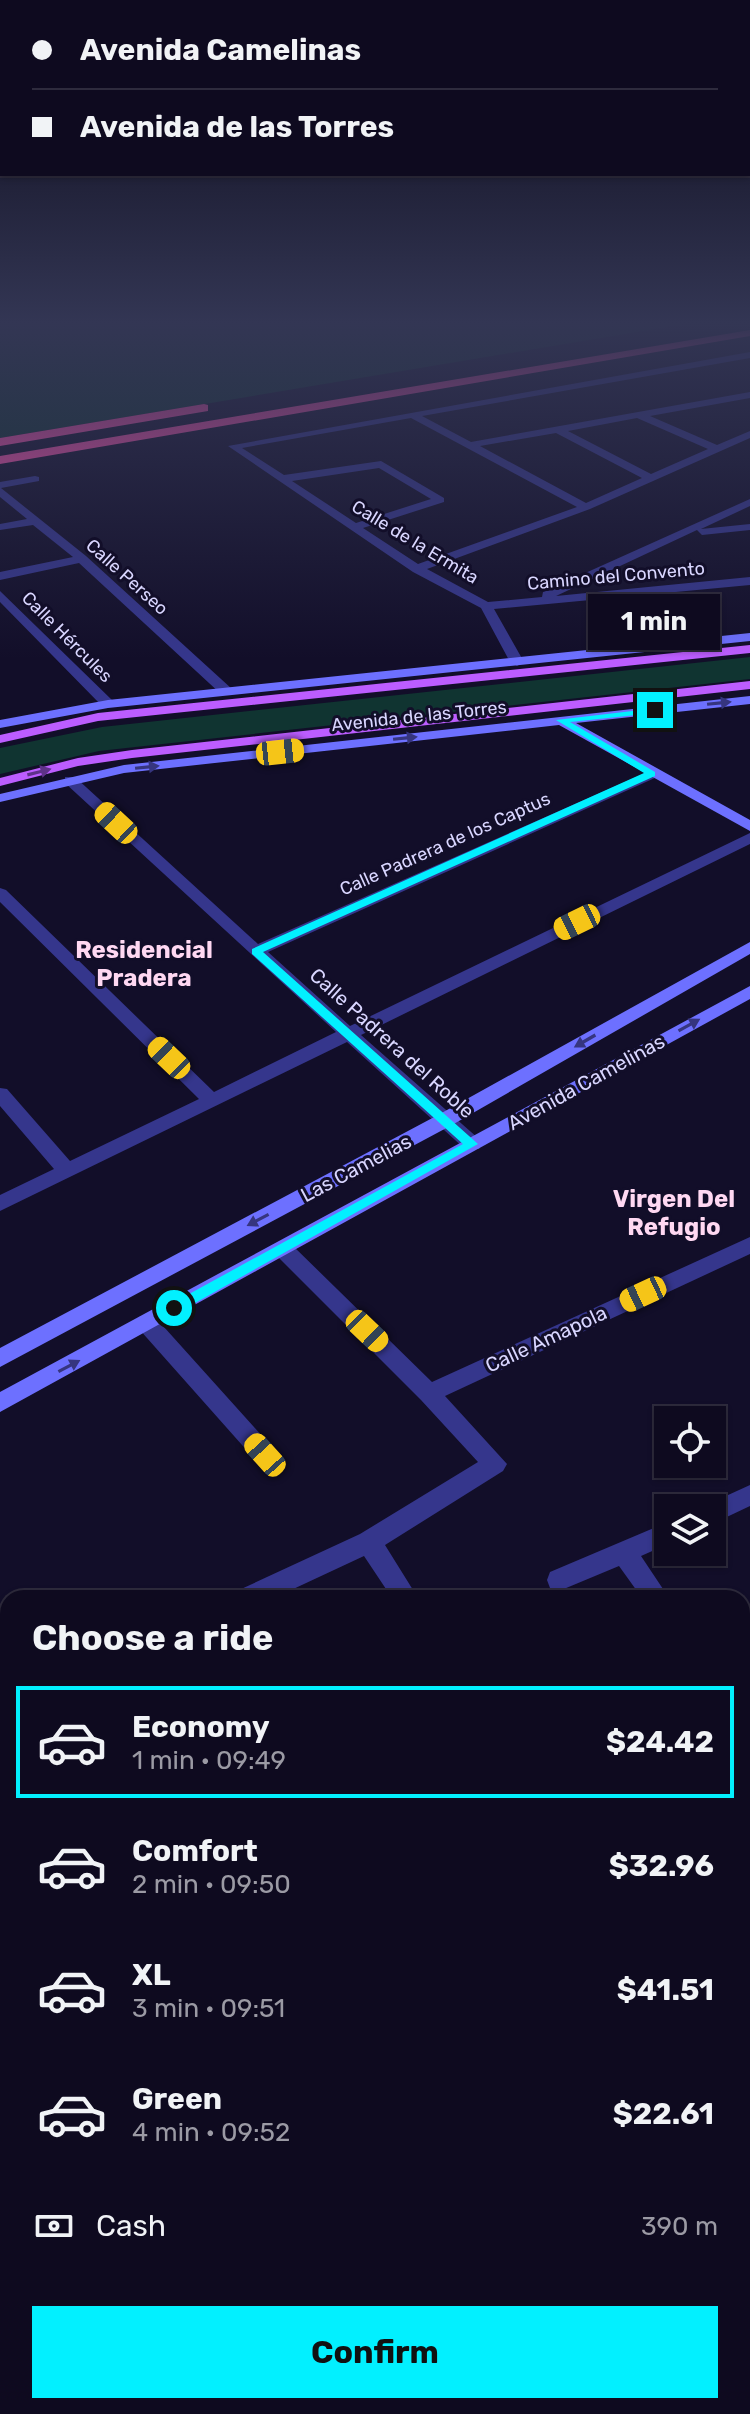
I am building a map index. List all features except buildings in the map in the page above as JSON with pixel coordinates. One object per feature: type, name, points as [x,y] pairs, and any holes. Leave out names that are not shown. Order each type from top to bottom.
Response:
[{"type":"highway","points":[[0,442],[51,434]]},
{"type":"highway","points":[[0,460],[156,434]]},
{"type":"main road","name":"Avenida de las Torres","points":[[0,739],[98,717],[750,649]]},
{"type":"main road","name":"Avenida de las Torres","points":[[0,782],[78,762],[132,754],[750,685]]},
{"type":"street","name":"Calle de la Ermita","points":[[302,434],[233,446],[417,569],[486,606],[517,662]]},
{"type":"street","points":[[448,434],[586,507]]},
{"type":"street","points":[[470,445],[537,434]]},
{"type":"street","points":[[566,434],[650,478]]},
{"type":"street","points":[[682,434],[716,448]]},
{"type":"street","points":[[417,569],[586,507],[750,434]]},
{"type":"street","points":[[283,479],[381,464],[440,500],[354,527]]},
{"type":"street","points":[[0,488],[35,479]]},
{"type":"street","name":"Calle Perseo","points":[[0,488],[227,692]]},
{"type":"street","points":[[532,602],[750,502]]},
{"type":"street","points":[[0,527],[34,521]]},
{"type":"street","points":[[686,533],[750,527]]},
{"type":"street","points":[[0,576],[82,559]]},
{"type":"street","name":"Camino del Convento","points":[[486,606],[750,581]]},
{"type":"street","name":"Calle Hércules","points":[[0,595],[108,704]]},
{"type":"street","points":[[0,724],[108,704],[750,637]]},
{"type":"street","name":"Avenida de las Torres","points":[[0,798],[124,769],[750,700]]},
{"type":"street","points":[[560,720],[750,826]]},
{"type":"street","name":"Calle Padrera de los Captus","points":[[256,951],[652,774]]},
{"type":"street","name":"Calle Padrera del Roble","points":[[70,780],[472,1144]]},
{"type":"street","points":[[0,1204],[750,838]]},
{"type":"street","points":[[0,893],[211,1100]]},
{"type":"street","name":"Las Camelias","points":[[0,1358],[445,1120],[750,947]]},
{"type":"street","name":"Avenida Camelinas","points":[[0,1403],[750,992]]},
{"type":"street","points":[[0,1094],[67,1171]]},
{"type":"street","name":"Calle Amapola","points":[[429,1393],[750,1245]]},
{"type":"street","points":[[265,1590],[369,1542],[495,1464],[429,1393],[283,1249]]},
{"type":"street","points":[[147,1323],[265,1455]]},
{"type":"street","points":[[726,1506],[750,1495]]},
{"type":"street","points":[[559,1580],[654,1539]]},
{"type":"street","points":[[369,1542],[401,1590]]},
{"type":"street","points":[[624,1553],[651,1590]]},
{"type":"green space","points":[[0,434],[26,434],[0,438]]},
{"type":"green space","points":[[750,657],[750,679],[99,751],[0,774],[0,748],[102,727]]},
{"type":"district","name":"Residencial Pradera","points":[[144,964]]},
{"type":"district","name":"Virgen Del Refugio","points":[[674,1213]]},
{"type":"route","points":[[174,1308],[472,1144],[256,951],[652,774],[560,720],[655,710]]}]
